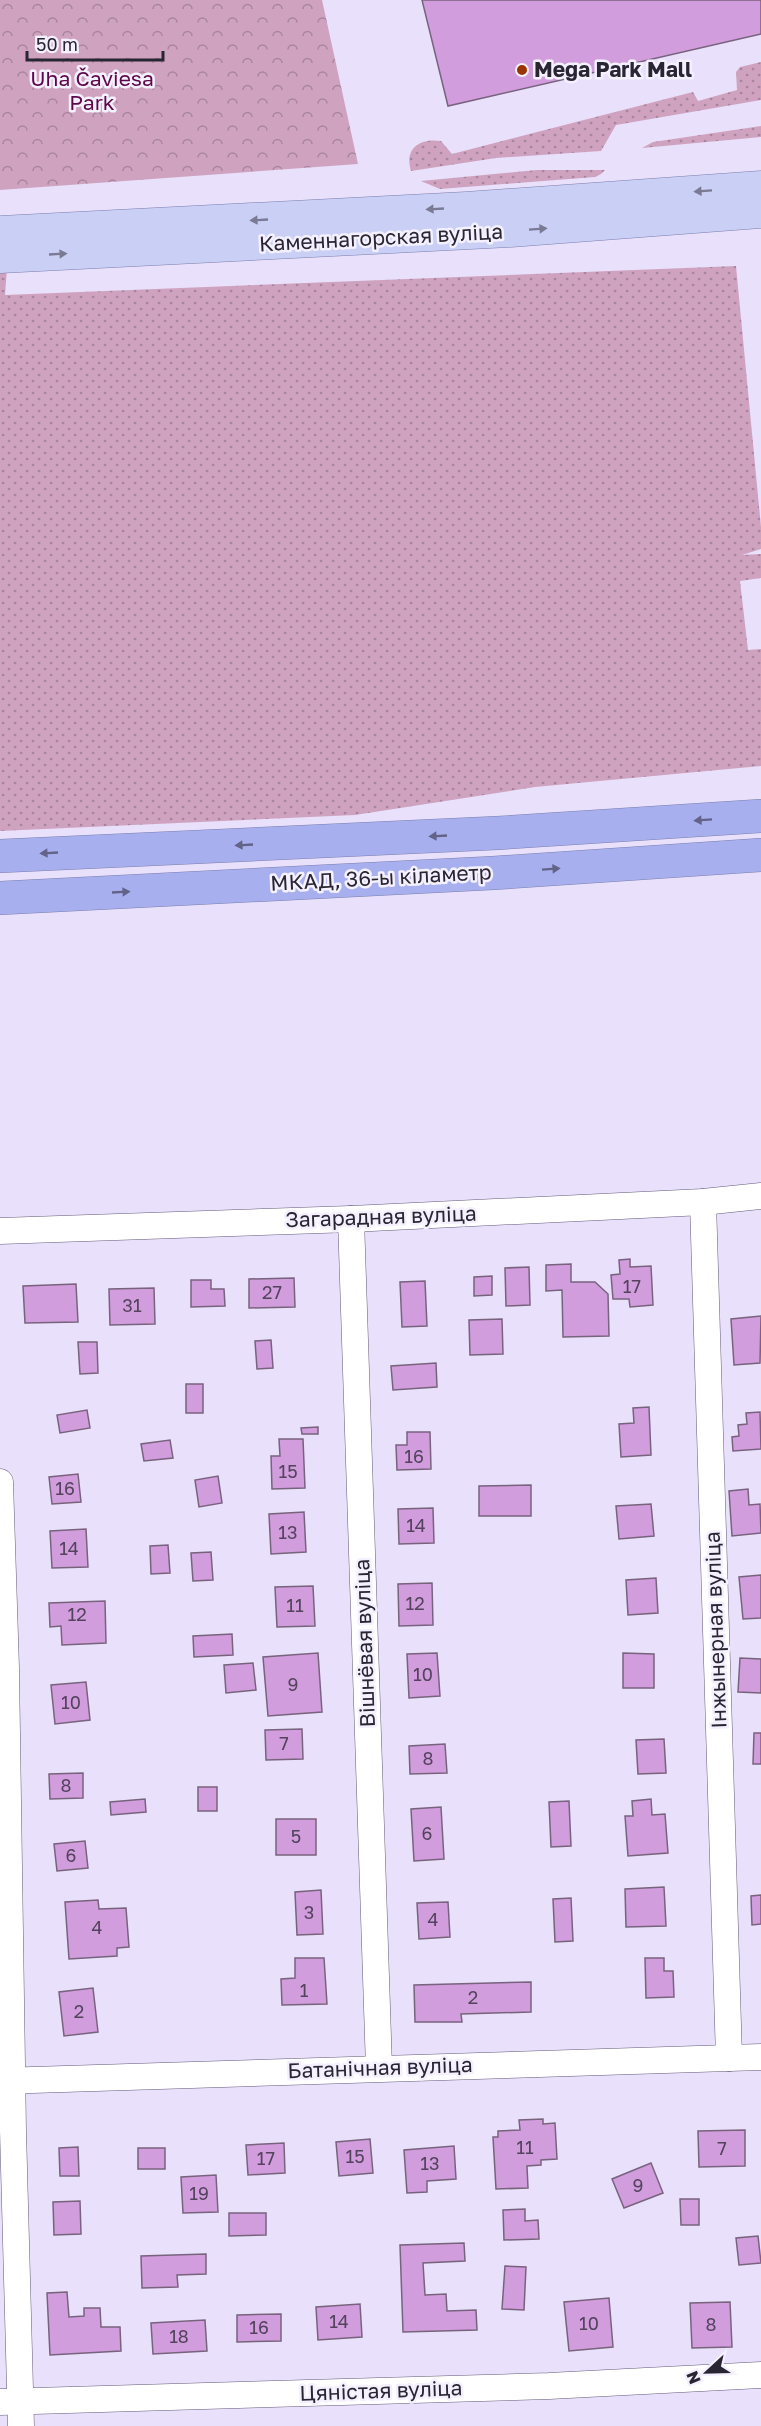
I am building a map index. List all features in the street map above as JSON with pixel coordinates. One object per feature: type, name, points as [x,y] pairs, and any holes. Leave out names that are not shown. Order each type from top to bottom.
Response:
[{"type":"highway","name":"МКАД, 36-ы кіламетр","points":[[0,856],[497,833],[761,816]]},
{"type":"highway","name":"МКАД, 36-ы кіламетр","points":[[0,898],[493,873],[761,855]]},
{"type":"main road","name":"Каменнагорская вуліца","points":[[0,232],[466,208],[761,187]]},
{"type":"main road","name":"Каменнагорская вуліца","points":[[0,257],[510,231],[761,212]]},
{"type":"street","name":"Загарадная вуліца","points":[[0,1231],[351,1219],[704,1202],[761,1196]]},
{"type":"street","name":"Інжынерная вуліца","points":[[704,1202],[729,2058]]},
{"type":"street","name":"Вішнёвая вуліца","points":[[351,1219],[379,2068]]},
{"type":"street","points":[[0,1482],[6,2081],[14,2410]]},
{"type":"street","name":"Батанічная вуліца","points":[[6,2081],[761,2057]]},
{"type":"street","name":"Цяністая вуліца","points":[[14,2410],[761,2375]]},
{"type":"green space","name":"Uha Čaviesa Park","points":[[0,0],[322,0],[358,164],[0,190]]},
{"type":"green space","points":[[761,62],[761,100],[616,125],[601,151],[496,158],[411,171],[409,163],[412,151],[420,143],[426,141],[441,141],[452,154],[693,92],[698,101],[737,90],[736,72],[740,67]]},
{"type":"green space","points":[[761,126],[761,137],[642,148],[653,142]]},
{"type":"green space","points":[[537,170],[605,170],[595,177],[440,189],[421,181]]},
{"type":"green space","points":[[736,266],[761,527],[761,549],[742,555],[761,554],[761,578],[740,581],[748,650],[761,649],[761,766],[535,787],[355,815],[0,831],[0,268],[7,268],[5,295]]},
{"type":"building","name":"Mega Park Mall","points":[[422,0],[761,0],[761,34],[448,106]]},
{"type":"building","points":[[630,1259],[630,1267],[651,1266],[653,1305],[630,1307],[629,1299],[613,1299],[611,1275],[620,1274],[619,1260]]},
{"type":"building","points":[[571,1264],[571,1282],[595,1282],[608,1294],[609,1336],[563,1337],[562,1290],[546,1291],[546,1265]]},
{"type":"building","points":[[529,1267],[530,1305],[506,1306],[505,1268]]},
{"type":"building","points":[[492,1276],[492,1295],[474,1296],[474,1277]]},
{"type":"building","points":[[294,1278],[295,1307],[249,1308],[249,1279]]},
{"type":"building","points":[[191,1280],[211,1280],[211,1289],[224,1289],[225,1306],[191,1307]]},
{"type":"building","points":[[425,1281],[427,1326],[402,1327],[400,1282]]},
{"type":"building","points":[[76,1284],[78,1322],[25,1323],[23,1286]]},
{"type":"building","points":[[154,1288],[155,1324],[110,1325],[109,1289]]},
{"type":"building","points":[[761,1316],[760,1363],[734,1365],[731,1319]]},
{"type":"building","points":[[502,1319],[503,1354],[470,1355],[469,1320]]},
{"type":"building","points":[[271,1340],[273,1368],[257,1369],[255,1341]]},
{"type":"building","points":[[78,1342],[97,1342],[98,1373],[80,1374]]},
{"type":"building","points":[[436,1363],[437,1387],[393,1390],[391,1366]]},
{"type":"building","points":[[186,1384],[203,1384],[203,1413],[186,1413]]},
{"type":"building","points":[[649,1407],[651,1455],[621,1457],[619,1424],[634,1423],[633,1408]]},
{"type":"building","points":[[87,1410],[90,1428],[60,1433],[57,1415]]},
{"type":"building","points":[[760,1412],[761,1449],[733,1451],[732,1437],[739,1436],[738,1425],[747,1424],[746,1413]]},
{"type":"building","points":[[318,1427],[318,1434],[302,1434],[301,1428]]},
{"type":"building","points":[[407,1432],[430,1432],[431,1469],[397,1470],[396,1445],[407,1445]]},
{"type":"building","points":[[279,1439],[303,1439],[305,1488],[272,1489],[271,1456],[280,1456]]},
{"type":"building","points":[[170,1440],[173,1458],[144,1461],[141,1444]]},
{"type":"building","points":[[78,1474],[81,1502],[52,1504],[49,1477]]},
{"type":"building","points":[[218,1476],[222,1503],[199,1507],[195,1480]]},
{"type":"building","points":[[531,1485],[531,1516],[479,1516],[479,1486]]},
{"type":"building","points":[[748,1489],[749,1505],[760,1504],[761,1533],[732,1536],[729,1491]]},
{"type":"building","points":[[651,1504],[654,1536],[619,1539],[616,1506]]},
{"type":"building","points":[[433,1508],[434,1543],[399,1544],[398,1509]]},
{"type":"building","points":[[304,1512],[306,1552],[271,1554],[269,1514]]},
{"type":"building","points":[[86,1529],[88,1567],[52,1568],[50,1531]]},
{"type":"building","points":[[168,1545],[170,1573],[151,1574],[150,1546]]},
{"type":"building","points":[[211,1552],[213,1580],[193,1581],[191,1553]]},
{"type":"building","points":[[761,1575],[761,1618],[743,1619],[739,1577]]},
{"type":"building","points":[[656,1578],[658,1613],[628,1615],[626,1580]]},
{"type":"building","points":[[432,1583],[433,1625],[399,1626],[398,1584]]},
{"type":"building","points":[[313,1586],[315,1626],[277,1627],[275,1587]]},
{"type":"building","points":[[105,1601],[106,1643],[62,1645],[61,1626],[50,1627],[49,1603]]},
{"type":"building","points":[[232,1634],[233,1655],[194,1657],[193,1636]]},
{"type":"building","points":[[318,1653],[322,1712],[268,1716],[263,1657]]},
{"type":"building","points":[[437,1653],[440,1696],[409,1698],[407,1654]]},
{"type":"building","points":[[623,1653],[654,1654],[654,1688],[623,1688]]},
{"type":"building","points":[[740,1658],[761,1659],[761,1693],[738,1692]]},
{"type":"building","points":[[253,1663],[256,1690],[226,1693],[224,1665]]},
{"type":"building","points":[[86,1682],[90,1720],[55,1724],[51,1685]]},
{"type":"building","points":[[302,1729],[303,1759],[266,1760],[265,1730]]},
{"type":"building","points":[[754,1733],[761,1733],[761,1764],[753,1764]]},
{"type":"building","points":[[664,1739],[666,1773],[638,1774],[636,1740]]},
{"type":"building","points":[[445,1744],[447,1773],[410,1774],[409,1746]]},
{"type":"building","points":[[83,1773],[83,1798],[50,1799],[49,1774]]},
{"type":"building","points":[[198,1787],[217,1787],[217,1811],[198,1811]]},
{"type":"building","points":[[145,1799],[146,1812],[111,1815],[110,1802]]},
{"type":"building","points":[[651,1799],[652,1815],[665,1814],[668,1853],[628,1856],[625,1816],[633,1816],[632,1801]]},
{"type":"building","points":[[569,1801],[571,1846],[551,1847],[549,1802]]},
{"type":"building","points":[[441,1807],[444,1859],[414,1861],[411,1809]]},
{"type":"building","points":[[276,1819],[316,1819],[316,1855],[276,1855]]},
{"type":"building","points":[[85,1841],[88,1868],[57,1871],[54,1844]]},
{"type":"building","points":[[664,1887],[666,1926],[626,1927],[625,1889]]},
{"type":"building","points":[[321,1890],[323,1934],[297,1935],[295,1892]]},
{"type":"building","points":[[761,1895],[761,1924],[752,1925],[751,1896]]},
{"type":"building","points":[[571,1898],[573,1941],[555,1942],[553,1899]]},
{"type":"building","points":[[98,1900],[99,1909],[126,1908],[129,1947],[117,1948],[117,1956],[69,1959],[65,1902]]},
{"type":"building","points":[[448,1902],[450,1937],[419,1939],[417,1903]]},
{"type":"building","points":[[295,1958],[324,1958],[327,2004],[282,2005],[281,1979],[295,1978]]},
{"type":"building","points":[[645,1958],[664,1958],[664,1971],[673,1971],[674,1997],[646,1998]]},
{"type":"building","points":[[531,1982],[531,2012],[461,2014],[462,2022],[415,2022],[414,1985]]},
{"type":"building","points":[[93,1988],[98,2032],[64,2036],[59,1992]]},
{"type":"building","points":[[543,2119],[543,2124],[555,2123],[557,2159],[541,2160],[541,2165],[527,2166],[528,2188],[496,2189],[493,2137],[498,2137],[498,2131],[520,2130],[519,2120]]},
{"type":"building","points":[[745,2130],[745,2166],[699,2167],[698,2131]]},
{"type":"building","points":[[370,2139],[373,2173],[339,2176],[336,2142]]},
{"type":"building","points":[[284,2143],[285,2173],[248,2175],[246,2145]]},
{"type":"building","points":[[454,2146],[456,2179],[427,2181],[427,2192],[407,2193],[404,2150]]},
{"type":"building","points":[[78,2147],[79,2176],[60,2176],[59,2148]]},
{"type":"building","points":[[138,2148],[165,2148],[165,2169],[138,2169]]},
{"type":"building","points":[[651,2163],[663,2193],[624,2208],[612,2179]]},
{"type":"building","points":[[216,2175],[218,2212],[183,2213],[181,2177]]},
{"type":"building","points":[[680,2199],[699,2199],[699,2225],[681,2225]]},
{"type":"building","points":[[80,2201],[81,2234],[54,2235],[53,2202]]},
{"type":"building","points":[[525,2209],[525,2221],[538,2220],[539,2239],[504,2240],[503,2210]]},
{"type":"building","points":[[229,2213],[266,2213],[266,2235],[229,2236]]},
{"type":"building","points":[[758,2236],[761,2263],[739,2265],[736,2238]]},
{"type":"building","points":[[464,2243],[465,2261],[423,2263],[425,2295],[446,2294],[447,2311],[476,2310],[477,2330],[403,2332],[400,2245]]},
{"type":"building","points":[[206,2254],[206,2274],[177,2275],[178,2287],[142,2288],[141,2256]]},
{"type":"building","points":[[505,2266],[526,2267],[524,2310],[502,2309]]},
{"type":"building","points":[[67,2292],[69,2317],[84,2316],[84,2308],[100,2308],[101,2327],[120,2327],[121,2351],[50,2355],[47,2293]]},
{"type":"building","points":[[609,2298],[613,2347],[569,2351],[564,2302]]},
{"type":"building","points":[[730,2302],[732,2347],[692,2348],[690,2303]]},
{"type":"building","points":[[360,2304],[362,2337],[318,2340],[316,2307]]},
{"type":"building","points":[[281,2314],[281,2341],[237,2342],[237,2315]]},
{"type":"building","points":[[205,2320],[207,2351],[153,2354],[151,2323]]},
{"type":"place","name":"Mega Park Mall","points":[[522,70]]}]
